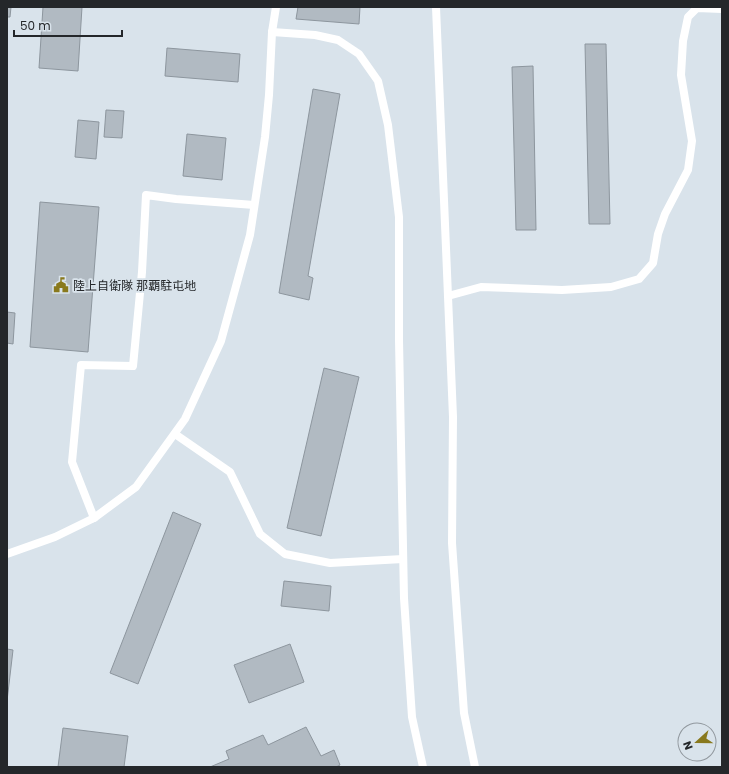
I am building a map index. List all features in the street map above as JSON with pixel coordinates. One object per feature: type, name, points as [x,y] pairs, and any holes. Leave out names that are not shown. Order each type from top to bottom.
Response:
[{"type":"lane","points":[[7,554],[55,537],[94,518],[136,487],[184,420],[221,341],[250,235],[265,138],[272,32],[276,7]]},
{"type":"lane","points":[[436,7],[453,417],[452,543],[464,713],[475,767]]},
{"type":"lane","points":[[448,296],[481,287],[562,290],[612,287],[639,279],[653,263],[658,234],[665,214],[688,170],[692,141],[681,75],[683,41],[688,17],[697,8],[722,9]]},
{"type":"lane","points":[[272,32],[315,35],[338,40],[359,54],[378,81],[388,125],[399,217],[399,340],[404,598],[412,717],[422,767]]},
{"type":"lane","points":[[94,518],[72,462],[81,365],[133,366],[142,272],[146,194],[176,199],[254,205]]},
{"type":"lane","points":[[175,434],[230,472],[260,534],[285,554],[330,563],[403,559]]},
{"type":"building","points":[[7,7],[11,7],[10,17],[7,17]]},
{"type":"building","points":[[43,7],[82,7],[78,71],[39,68]]},
{"type":"building","points":[[298,7],[360,7],[359,24],[296,19]]},
{"type":"building","points":[[585,44],[606,44],[610,224],[589,224]]},
{"type":"building","points":[[167,48],[240,54],[238,82],[165,76]]},
{"type":"building","points":[[533,66],[536,230],[516,230],[512,67]]},
{"type":"building","points":[[313,89],[340,94],[308,276],[313,278],[309,300],[279,293]]},
{"type":"building","points":[[106,110],[124,111],[122,138],[104,137]]},
{"type":"building","points":[[78,120],[99,122],[96,159],[75,157]]},
{"type":"building","points":[[187,134],[226,138],[222,180],[183,176]]},
{"type":"building","points":[[40,202],[99,207],[88,352],[30,347]]},
{"type":"building","points":[[7,312],[15,313],[13,344],[7,343]]},
{"type":"building","points":[[324,368],[359,377],[321,536],[287,528]]},
{"type":"building","points":[[173,512],[201,524],[138,684],[110,673]]},
{"type":"building","points":[[284,581],[331,586],[329,611],[281,606]]},
{"type":"building","points":[[290,644],[304,682],[249,703],[234,665]]},
{"type":"building","points":[[7,649],[13,650],[7,701]]},
{"type":"building","points":[[306,727],[321,756],[334,750],[340,765],[336,767],[210,767],[229,759],[226,751],[263,735],[268,745]]},
{"type":"building","points":[[63,728],[128,736],[124,767],[58,767]]},
{"type":"place","name":"陸上自衛隊 那覇駐屯地","points":[[61,285]]}]
